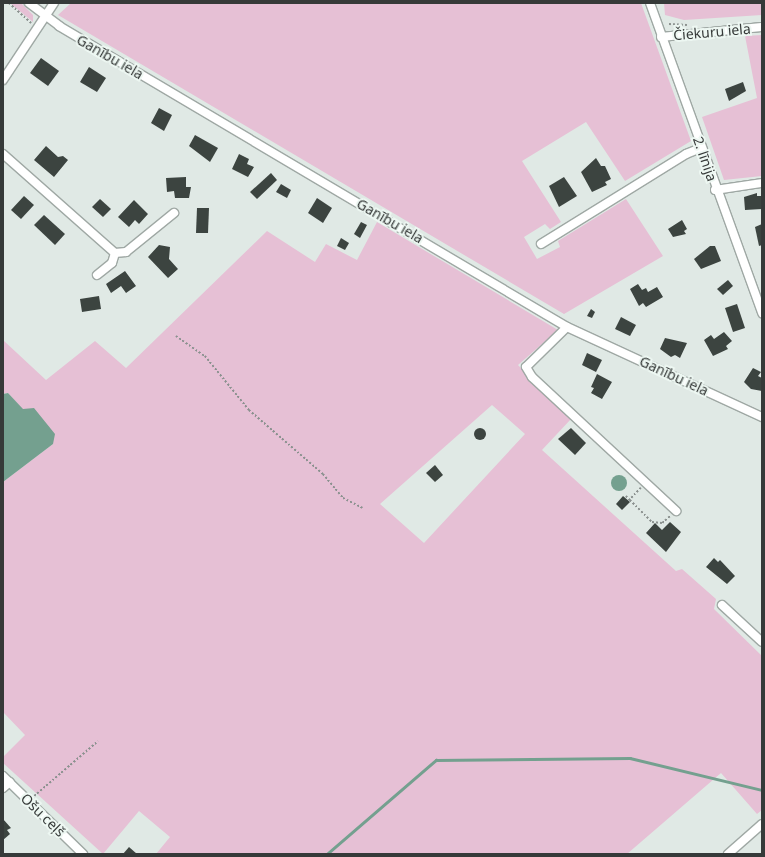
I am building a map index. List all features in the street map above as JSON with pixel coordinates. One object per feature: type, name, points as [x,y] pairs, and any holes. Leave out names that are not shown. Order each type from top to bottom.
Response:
[{"type":"street","name":"Ganību iela","points":[[29,3],[44,15],[567,327],[762,417]]},
{"type":"street","points":[[3,80],[44,15],[54,3]]},
{"type":"street","name":"2. līnija","points":[[650,3],[716,190],[760,302],[762,313]]},
{"type":"street","name":"Čiekuru iela","points":[[661,37],[762,27]]},
{"type":"street","points":[[541,244],[686,154],[701,148]]},
{"type":"street","points":[[3,154],[115,253],[126,252],[174,212]]},
{"type":"street","points":[[716,190],[762,183]]},
{"type":"street","points":[[97,275],[112,263],[115,253]]},
{"type":"street","points":[[567,327],[526,367],[532,377],[676,511]]},
{"type":"street","points":[[722,605],[762,642]]},
{"type":"street","name":"Ošu ceļš","points":[[3,776],[83,854]]},
{"type":"street","points":[[3,788],[10,782]]},
{"type":"street","points":[[728,854],[762,824]]},
{"type":"path","points":[[8,3],[37,27]]},
{"type":"path","points":[[176,336],[205,356],[249,410],[323,474],[343,498],[363,508]]},
{"type":"path","points":[[630,500],[646,482]]},
{"type":"path","points":[[626,496],[652,522],[662,523],[676,511]]},
{"type":"path","points":[[29,800],[98,741]]},
{"type":"shaded area","points":[[10,3],[21,3],[33,15],[33,22]]},
{"type":"shaded area","points":[[71,3],[641,3],[691,141],[625,181],[586,122],[522,161],[561,222],[550,229],[545,224],[524,237],[537,259],[560,247],[558,241],[626,199],[663,256],[564,314],[58,15]]},
{"type":"shaded area","points":[[664,3],[762,3],[762,15],[684,20],[665,15]]},
{"type":"shaded area","points":[[762,35],[762,176],[724,180],[702,117],[757,98],[745,36]]},
{"type":"shaded area","points":[[377,222],[558,330],[518,365],[571,419],[542,450],[676,571],[682,569],[716,599],[714,609],[762,656],[762,810],[757,814],[721,773],[627,854],[156,854],[170,837],[139,811],[103,854],[3,763],[3,757],[25,735],[3,712],[3,482],[53,444],[8,393],[3,394],[3,340],[46,380],[95,341],[126,368],[267,231],[315,262],[326,244],[357,260]],"holes":[[[492,405],[525,434],[424,543],[380,504]]]},
{"type":"shaded area","points":[[8,393],[23,409],[34,408],[55,434],[53,444],[3,482],[3,394]]},
{"type":"shaded area","points":[[616,475],[622,475],[627,480],[625,489],[622,491],[616,491],[611,486],[611,480]]},
{"type":"building","points":[[41,58],[59,71],[48,86],[30,73]]},
{"type":"building","points":[[89,67],[106,78],[97,92],[80,82]]},
{"type":"building","points":[[743,82],[746,91],[729,101],[725,89]]},
{"type":"building","points":[[159,108],[172,115],[164,131],[151,123]]},
{"type":"building","points":[[195,135],[218,148],[210,162],[189,146]]},
{"type":"building","points":[[46,146],[58,157],[63,156],[68,160],[54,177],[34,160]]},
{"type":"building","points":[[239,154],[249,159],[247,164],[254,167],[248,177],[232,169]]},
{"type":"building","points":[[596,158],[601,166],[605,166],[611,179],[605,182],[607,185],[592,192],[581,172]]},
{"type":"building","points":[[271,173],[277,180],[257,199],[250,192]]},
{"type":"building","points":[[186,177],[186,187],[191,187],[189,198],[175,198],[174,191],[167,192],[166,178]]},
{"type":"building","points":[[564,177],[577,196],[559,207],[549,186]]},
{"type":"building","points":[[281,184],[291,190],[287,198],[276,192]]},
{"type":"building","points":[[757,193],[757,196],[762,196],[762,209],[745,210],[744,197]]},
{"type":"building","points":[[24,196],[34,205],[21,219],[11,210]]},
{"type":"building","points":[[317,198],[332,208],[323,223],[308,213]]},
{"type":"building","points":[[100,199],[111,209],[103,217],[92,207]]},
{"type":"building","points":[[134,200],[148,214],[139,224],[135,220],[129,227],[118,217]]},
{"type":"building","points":[[197,208],[209,208],[208,233],[196,233]]},
{"type":"building","points":[[44,215],[65,234],[55,245],[34,225]]},
{"type":"building","points":[[682,220],[687,229],[684,231],[686,234],[673,237],[668,229]]},
{"type":"building","points":[[361,222],[367,225],[360,238],[354,234]]},
{"type":"building","points":[[762,224],[762,245],[759,246],[755,227]]},
{"type":"building","points":[[341,238],[349,243],[345,250],[337,246]]},
{"type":"building","points":[[159,245],[170,247],[169,259],[178,269],[168,278],[148,257]]},
{"type":"building","points":[[710,246],[715,246],[721,261],[701,269],[694,259]]},
{"type":"building","points":[[125,271],[136,286],[126,293],[121,286],[111,293],[106,284]]},
{"type":"building","points":[[728,280],[733,286],[723,295],[717,289]]},
{"type":"building","points":[[638,284],[642,290],[646,288],[648,292],[657,287],[663,297],[646,307],[643,303],[639,306],[630,289]]},
{"type":"building","points":[[99,296],[101,309],[82,312],[80,299]]},
{"type":"building","points":[[737,304],[745,328],[733,332],[725,308]]},
{"type":"building","points":[[591,309],[595,312],[592,318],[587,316]]},
{"type":"building","points":[[621,317],[636,325],[630,336],[615,329]]},
{"type":"building","points":[[724,332],[732,341],[726,346],[728,349],[713,356],[704,340],[711,335],[714,339]]},
{"type":"building","points":[[665,338],[687,343],[680,358],[675,355],[671,357],[660,349]]},
{"type":"building","points":[[587,353],[602,360],[596,372],[582,365]]},
{"type":"building","points":[[753,368],[761,372],[758,376],[762,378],[762,391],[751,389],[744,382]]},
{"type":"building","points":[[597,374],[612,382],[602,399],[591,393],[594,388],[591,387]]},
{"type":"building","points":[[480,428],[484,430],[486,434],[484,438],[480,440],[476,438],[474,434],[476,430]]},
{"type":"building","points":[[571,428],[586,443],[575,455],[558,439]]},
{"type":"building","points":[[435,465],[443,475],[435,482],[426,473]]},
{"type":"building","points":[[623,496],[630,502],[622,510],[616,504]]},
{"type":"building","points":[[670,522],[681,532],[666,552],[646,533],[655,523],[662,530]]},
{"type":"building","points":[[714,558],[718,562],[720,560],[735,576],[727,584],[706,567]]},
{"type":"building","points":[[3,819],[11,828],[7,830],[10,834],[3,840]]},
{"type":"building","points":[[129,847],[137,854],[123,854]]},
{"type":"waterway","points":[[327,854],[436,760],[630,758],[762,790]]}]
